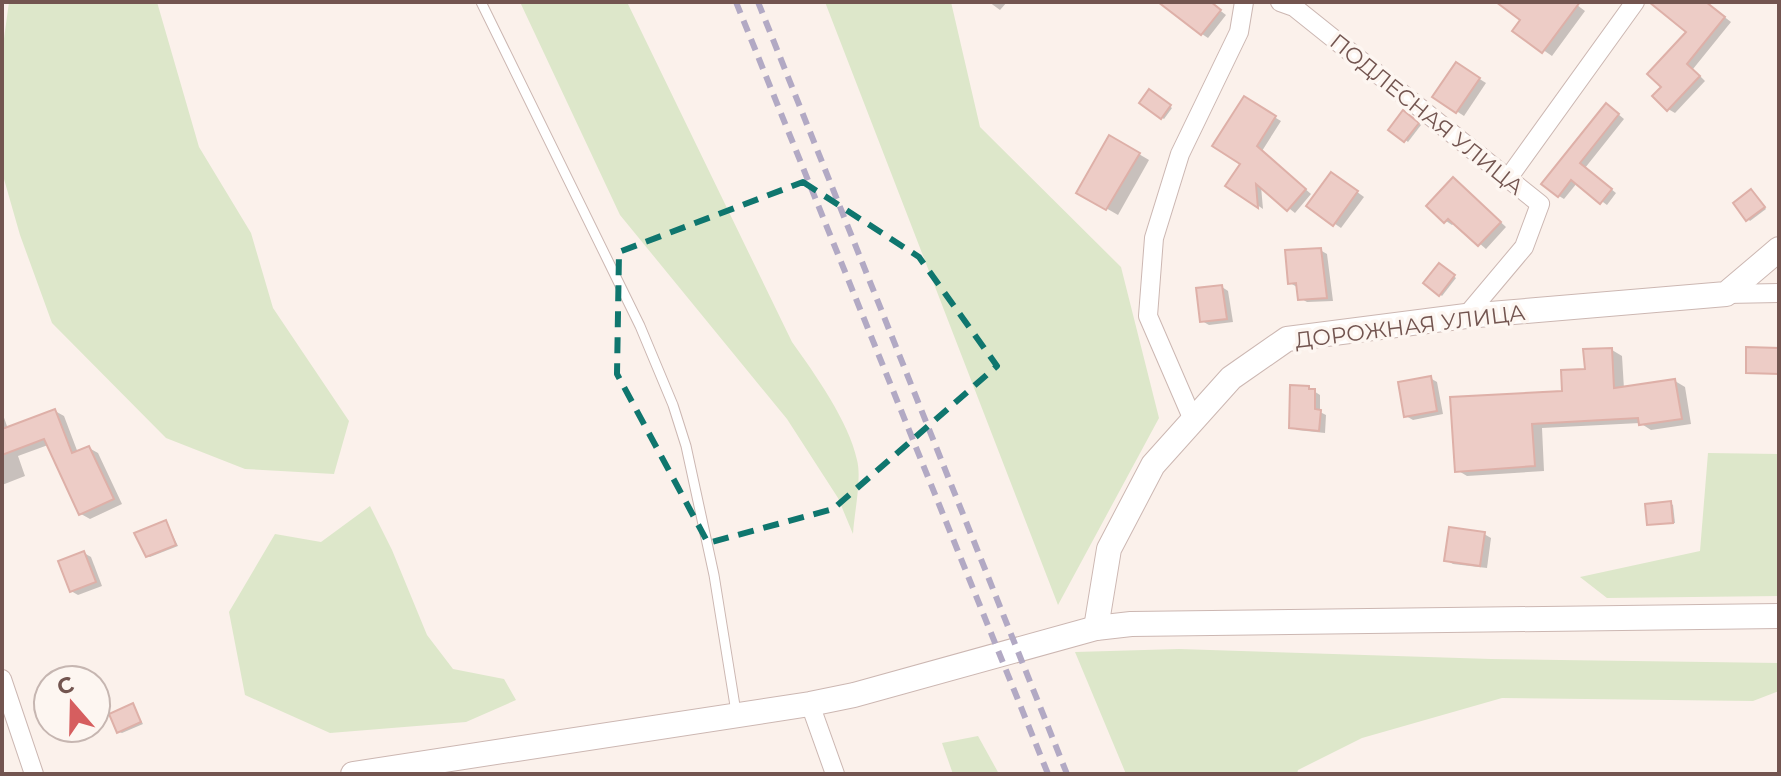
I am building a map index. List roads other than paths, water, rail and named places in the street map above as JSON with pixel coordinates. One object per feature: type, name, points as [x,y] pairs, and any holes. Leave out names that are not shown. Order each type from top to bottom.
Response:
[{"type":"street","points":[[1193,420],[1148,316],[1154,238],[1180,154],[1239,32],[1244,2]]},
{"type":"street","name":"ПОДЛЕСНАЯ УЛИЦА","points":[[1280,2],[1294,7],[1540,204],[1524,247],[1466,316]]},
{"type":"street","points":[[1509,177],[1635,2]]},
{"type":"street","points":[[1726,294],[1779,249]]},
{"type":"street","points":[[1726,294],[1779,293]]},
{"type":"street","name":"ДОРОЖНАЯ УЛИЦА","points":[[1096,628],[1109,549],[1153,465],[1231,378],[1287,339],[1466,316],[1726,294]]},
{"type":"street","points":[[353,774],[810,704],[944,671],[1048,639],[1131,624],[1779,616]]},
{"type":"street","points":[[2,679],[34,774]]},
{"type":"street","points":[[810,704],[835,774]]},
{"type":"lane","points":[[481,2],[640,326],[673,405],[686,446],[711,560],[737,716]]},
{"type":"railway","points":[[736,2],[1048,774]]},
{"type":"railway","points":[[758,2],[1067,774]]}]
